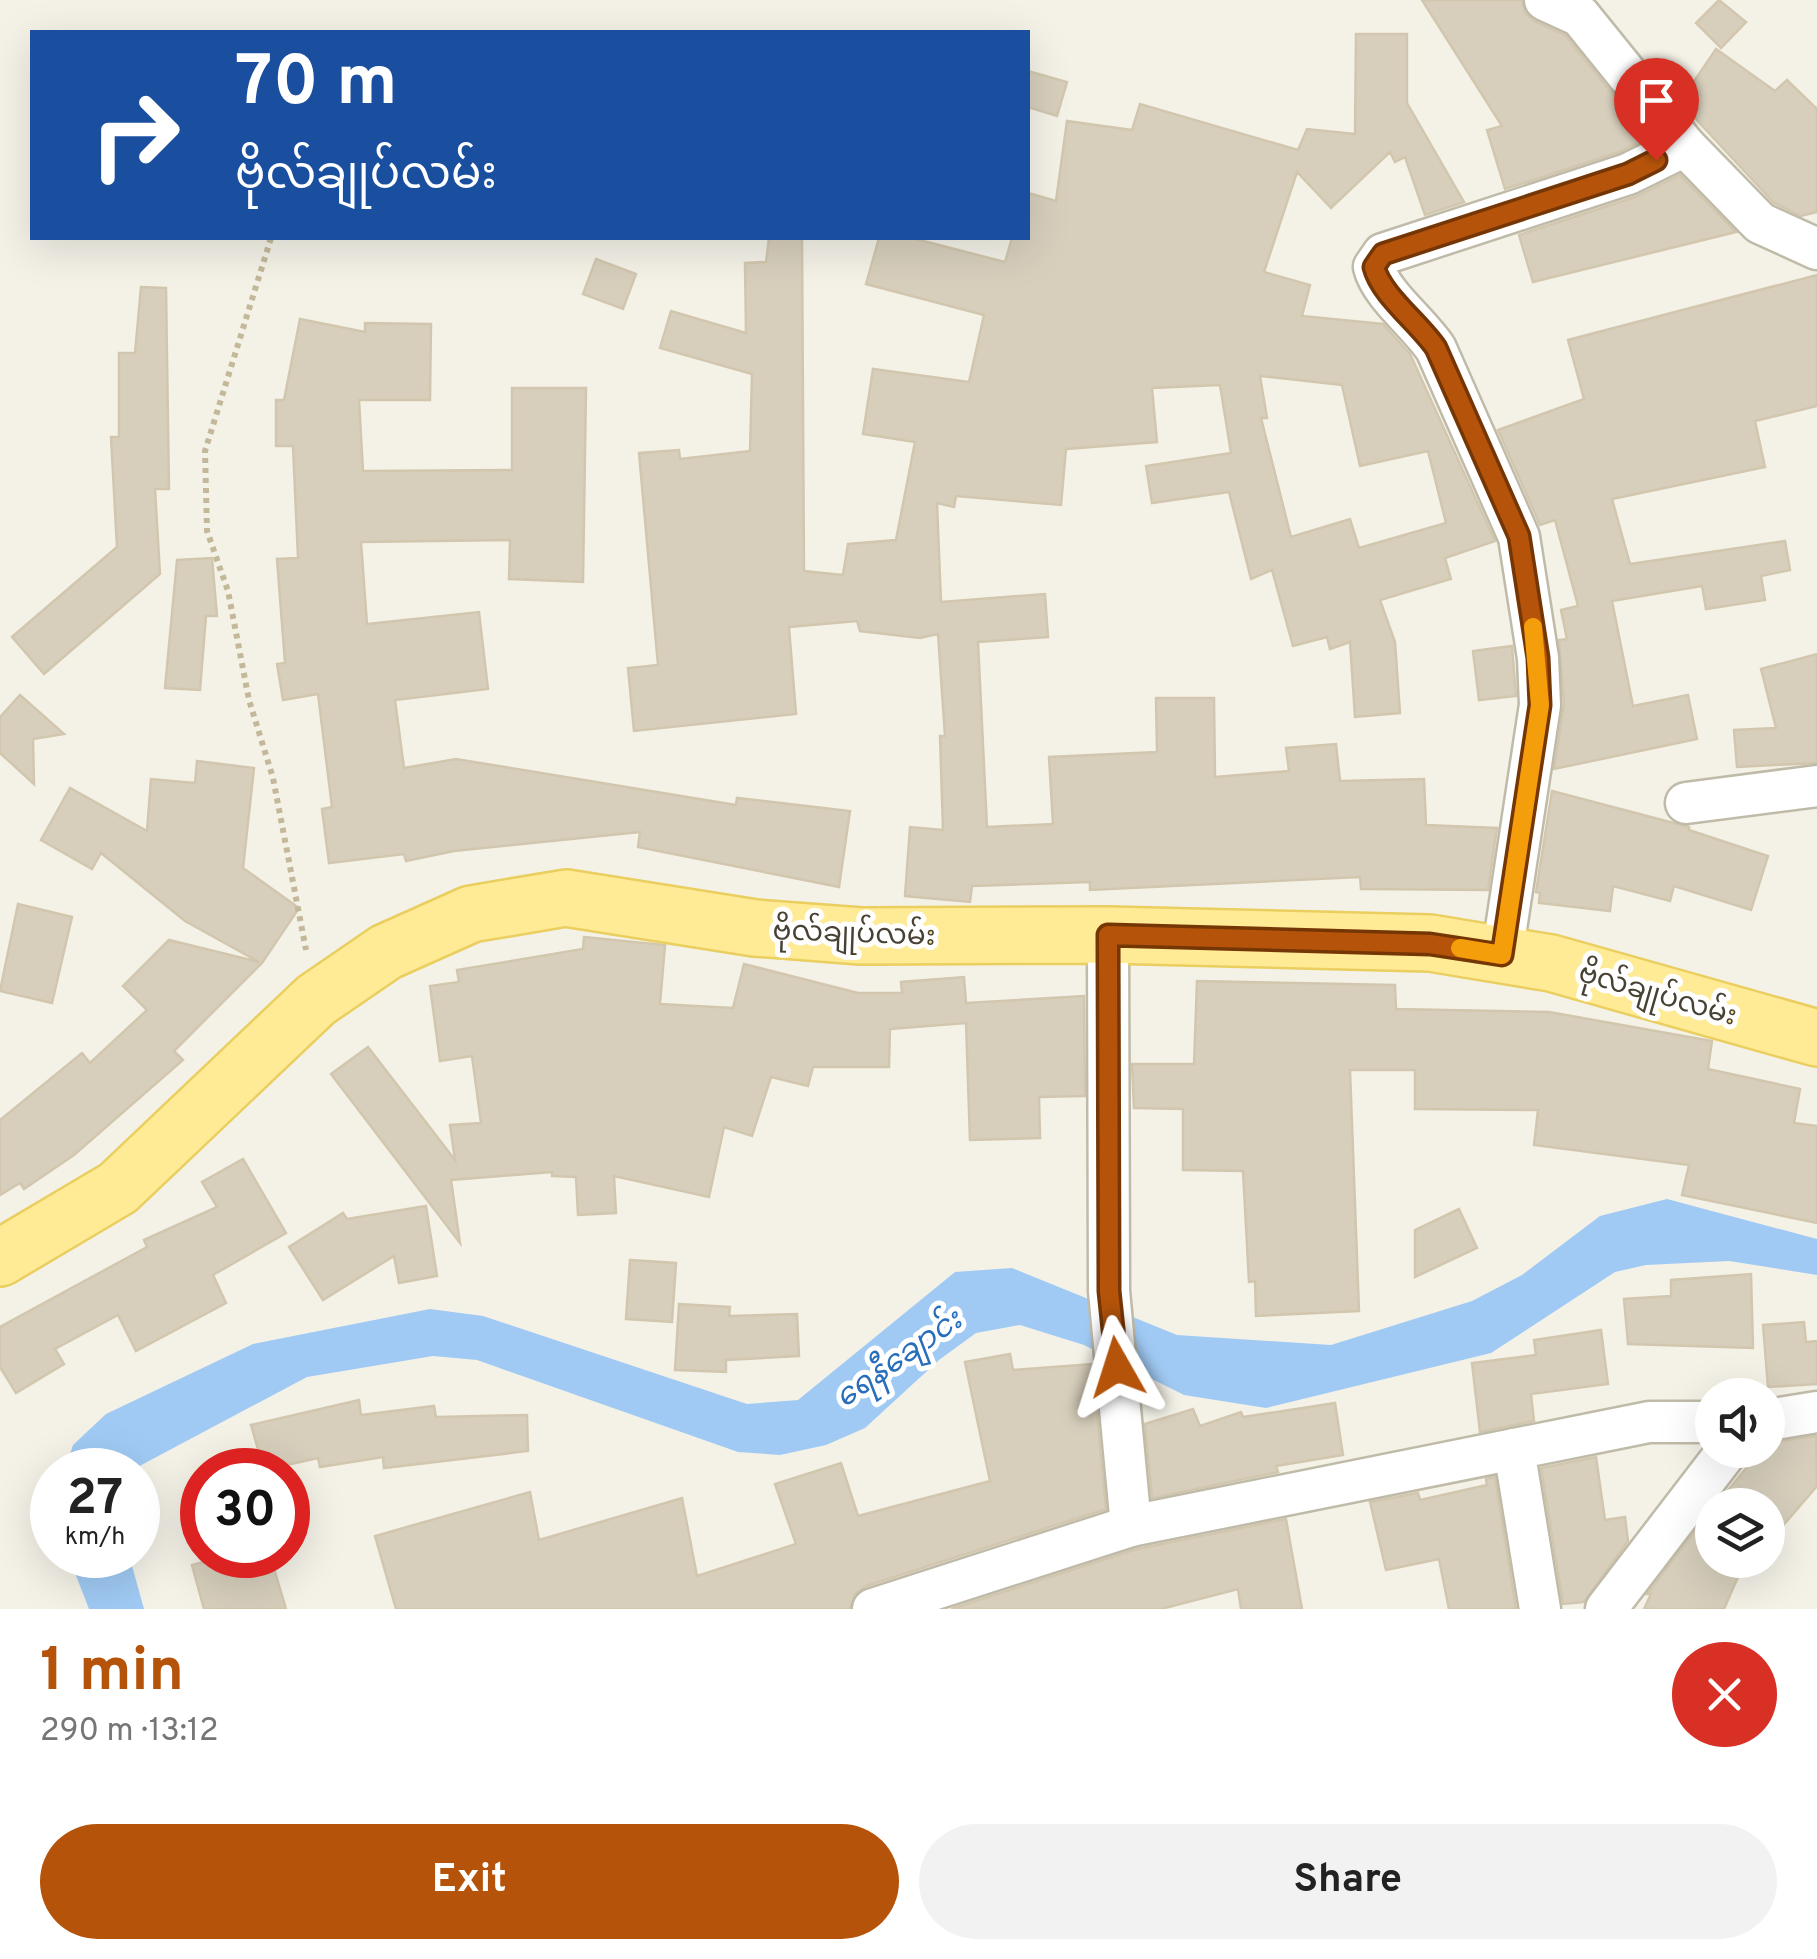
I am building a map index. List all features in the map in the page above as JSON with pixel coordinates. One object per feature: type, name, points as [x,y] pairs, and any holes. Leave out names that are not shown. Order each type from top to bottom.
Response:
[{"type":"main road","name":"ဗိုလ်‌ချုပ်‌လမ်း","points":[[0,1258],[118,1188],[316,1000],[386,952],[471,914],[566,898],[754,928],[861,936],[1108,935],[1430,944],[1551,962],[1817,1038]]},
{"type":"street","points":[[1546,0],[1580,16],[1684,146],[1760,223],[1817,249]]},
{"type":"street","points":[[1502,955],[1540,705],[1538,658],[1519,536],[1436,348],[1417,321],[1378,283],[1374,267],[1383,254],[1628,174],[1684,146]]},
{"type":"street","points":[[1686,803],[1817,786]]},
{"type":"street","points":[[1108,935],[1109,1291],[1131,1526]]},
{"type":"street","points":[[1785,1417],[1817,1412]]},
{"type":"street","points":[[873,1609],[1131,1526],[1649,1422],[1695,1422]]},
{"type":"street","points":[[1514,1449],[1540,1609]]},
{"type":"street","points":[[1606,1609],[1714,1468]]},
{"type":"path","points":[[270,240],[205,451],[207,531],[228,591],[249,700],[274,778],[316,1000]]},
{"type":"water","name":"ရေနီချောင်း","points":[[1667,1199],[1817,1239],[1817,1275],[1729,1261],[1646,1265],[1615,1272],[1491,1353],[1266,1408],[1184,1395],[1084,1345],[1020,1325],[976,1333],[939,1360],[865,1428],[826,1445],[780,1455],[738,1452],[477,1360],[433,1356],[307,1377],[160,1455],[160,1448],[72,1448],[106,1414],[253,1344],[430,1309],[483,1316],[747,1404],[798,1400],[955,1272],[1012,1268],[1177,1335],[1331,1345],[1472,1301],[1522,1275],[1600,1216]]},
{"type":"water","points":[[77,1578],[135,1578],[144,1609],[89,1609]]},
{"type":"building","points":[[1422,0],[1522,0],[1525,13],[1534,21],[1565,35],[1648,138],[1619,152],[1505,189],[1487,130],[1502,126]]},
{"type":"building","points":[[1719,0],[1746,22],[1721,48],[1696,23]]},
{"type":"building","points":[[1356,34],[1407,34],[1407,103],[1464,202],[1425,215],[1405,157],[1395,162],[1390,152],[1331,208],[1297,172],[1264,272],[1310,285],[1302,316],[1383,324],[1410,354],[1495,541],[1445,558],[1451,579],[1380,600],[1395,642],[1400,713],[1355,717],[1350,642],[1330,649],[1327,637],[1293,646],[1272,570],[1251,579],[1229,492],[1152,503],[1146,466],[1231,453],[1220,385],[1152,388],[1157,442],[1066,449],[1061,505],[956,496],[954,507],[937,503],[941,602],[1045,594],[1048,637],[978,642],[987,827],[1053,824],[1049,757],[1157,752],[1156,698],[1214,698],[1215,777],[1289,771],[1286,748],[1336,744],[1340,781],[1424,779],[1426,825],[1497,828],[1488,890],[1361,889],[1360,877],[1090,890],[1090,882],[972,886],[970,902],[905,896],[910,827],[943,830],[940,736],[945,736],[938,634],[920,638],[860,631],[857,621],[789,627],[796,714],[634,731],[628,668],[658,665],[639,453],[679,450],[680,459],[750,451],[752,374],[660,348],[671,311],[746,333],[745,263],[766,262],[769,240],[802,240],[804,571],[843,575],[848,544],[896,540],[915,442],[863,434],[873,369],[969,382],[984,315],[866,284],[878,240],[920,240],[1005,262],[1011,240],[1030,240],[1030,194],[1056,201],[1067,121],[1132,130],[1140,104],[1298,150],[1307,129],[1355,134]],"holes":[[[1260,376],[1342,385],[1360,466],[1428,451],[1446,523],[1359,548],[1350,519],[1291,537],[1261,418],[1267,418]]]},
{"type":"building","points":[[1716,49],[1775,91],[1787,80],[1817,109],[1817,212],[1801,216],[1774,203],[1680,102]]},
{"type":"building","points":[[1030,72],[1067,82],[1057,116],[1030,108]]},
{"type":"building","points":[[1680,175],[1736,232],[1533,282],[1519,235],[1635,197]]},
{"type":"building","points":[[596,259],[636,274],[623,309],[583,294]]},
{"type":"building","points":[[1817,275],[1817,406],[1755,421],[1765,467],[1612,499],[1630,564],[1785,541],[1790,570],[1761,576],[1765,600],[1706,609],[1702,586],[1612,601],[1633,706],[1688,695],[1697,739],[1554,769],[1564,704],[1559,640],[1567,639],[1561,610],[1578,606],[1555,520],[1540,525],[1498,430],[1584,399],[1568,340]]},
{"type":"building","points":[[141,287],[166,288],[169,489],[155,489],[160,574],[44,674],[12,637],[117,547],[111,437],[119,437],[119,353],[135,353]]},
{"type":"building","points":[[300,319],[365,332],[365,323],[431,324],[430,400],[359,400],[363,471],[512,470],[512,388],[586,388],[583,582],[509,579],[510,540],[361,542],[367,624],[479,612],[488,689],[395,700],[404,768],[456,759],[736,805],[737,798],[850,811],[839,887],[638,847],[640,832],[454,851],[406,861],[404,854],[329,863],[322,809],[332,807],[318,694],[283,700],[277,664],[285,663],[277,559],[298,558],[293,446],[276,446],[276,400],[284,400]]},
{"type":"building","points":[[212,558],[217,616],[206,616],[200,690],[165,688],[177,560]]},
{"type":"building","points":[[1512,646],[1516,696],[1479,700],[1473,651]]},
{"type":"building","points":[[1817,654],[1817,763],[1737,767],[1734,730],[1776,728],[1761,669]]},
{"type":"building","points":[[20,695],[64,734],[33,739],[34,784],[0,753],[0,717]]},
{"type":"building","points":[[197,761],[254,768],[243,868],[299,908],[262,963],[174,1051],[183,1060],[74,1155],[24,1189],[20,1183],[0,1195],[0,1120],[82,1053],[90,1063],[147,1010],[123,986],[169,940],[259,962],[185,921],[101,853],[92,869],[41,840],[70,788],[147,831],[151,779],[195,783]]},
{"type":"building","points":[[1552,791],[1689,827],[1768,856],[1751,910],[1674,886],[1670,901],[1613,886],[1610,911],[1539,903],[1540,893],[1536,892]]},
{"type":"building","points":[[18,904],[72,917],[52,1003],[0,991]]},
{"type":"building","points":[[584,937],[665,945],[660,1004],[733,1008],[744,964],[858,993],[902,993],[901,982],[964,977],[966,1003],[1084,996],[1085,1096],[1039,1097],[1040,1138],[970,1140],[966,1023],[890,1029],[889,1067],[813,1067],[808,1086],[771,1077],[752,1136],[724,1127],[709,1197],[614,1176],[616,1213],[578,1215],[576,1177],[552,1176],[552,1172],[451,1180],[460,1243],[331,1074],[368,1047],[455,1160],[450,1125],[481,1123],[472,1056],[440,1061],[430,986],[459,982],[457,970],[583,949]]},
{"type":"building","points":[[1197,981],[1395,985],[1396,1009],[1549,1012],[1712,1041],[1708,1069],[1800,1089],[1794,1123],[1817,1126],[1817,1223],[1682,1195],[1689,1165],[1534,1145],[1538,1110],[1415,1109],[1415,1070],[1350,1070],[1359,1311],[1256,1316],[1255,1281],[1249,1282],[1243,1171],[1183,1170],[1183,1109],[1134,1108],[1132,1064],[1194,1064]]},
{"type":"building","points":[[243,1159],[286,1233],[213,1275],[226,1303],[136,1351],[118,1315],[55,1349],[64,1364],[16,1393],[0,1367],[0,1327],[147,1247],[144,1240],[217,1207],[202,1182]]},
{"type":"building","points":[[426,1206],[437,1276],[399,1283],[394,1256],[323,1300],[289,1247],[343,1213],[347,1219]]},
{"type":"building","points":[[1459,1209],[1477,1248],[1415,1277],[1415,1230]]},
{"type":"building","points":[[630,1260],[676,1263],[672,1322],[626,1319]]},
{"type":"building","points":[[1751,1274],[1753,1348],[1628,1344],[1624,1299],[1671,1296],[1671,1280]]},
{"type":"building","points":[[679,1304],[730,1307],[729,1316],[797,1314],[799,1356],[726,1360],[726,1372],[675,1370]]},
{"type":"building","points":[[1804,1322],[1806,1342],[1817,1341],[1817,1384],[1785,1386],[1785,1378],[1767,1378],[1763,1325]]},
{"type":"building","points":[[1601,1330],[1608,1384],[1531,1394],[1534,1421],[1480,1432],[1472,1363],[1536,1355],[1534,1340]]},
{"type":"building","points":[[1010,1354],[1013,1370],[1092,1364],[1106,1509],[866,1586],[855,1594],[850,1609],[396,1609],[375,1536],[530,1492],[539,1540],[682,1498],[697,1576],[796,1544],[775,1484],[841,1463],[858,1516],[990,1481],[965,1362]]},
{"type":"building","points":[[359,1400],[361,1415],[434,1406],[436,1417],[527,1415],[528,1451],[384,1468],[383,1457],[320,1467],[318,1458],[310,1460],[310,1448],[258,1448],[251,1425]]},
{"type":"building","points":[[1335,1403],[1343,1455],[1276,1466],[1278,1472],[1152,1498],[1145,1424],[1193,1409],[1200,1426],[1241,1412],[1243,1417]]},
{"type":"building","points":[[1816,1436],[1817,1486],[1785,1523],[1785,1488],[1730,1488],[1746,1468],[1785,1468],[1785,1441]]},
{"type":"building","points":[[1596,1457],[1605,1520],[1625,1517],[1628,1541],[1584,1602],[1563,1604],[1541,1468]]},
{"type":"building","points":[[1495,1477],[1516,1609],[1449,1609],[1439,1559],[1386,1570],[1370,1502],[1418,1493],[1420,1500],[1487,1485],[1486,1479]]},
{"type":"building","points":[[1286,1519],[1302,1609],[1241,1609],[1238,1589],[1161,1609],[951,1609],[1137,1549]]},
{"type":"building","points":[[1695,1531],[1695,1578],[1738,1578],[1724,1609],[1644,1609],[1651,1594],[1647,1594]]},
{"type":"building","points":[[196,1578],[277,1578],[286,1609],[204,1609]]},
{"type":"slow traffic","points":[[1460,948],[1502,955],[1540,705],[1533,627]]},
{"type":"route","points":[[1117,1367],[1109,1291],[1108,935],[1430,944],[1502,955],[1540,705],[1538,658],[1519,536],[1436,348],[1417,321],[1378,283],[1374,267],[1383,254],[1628,174],[1656,160]]}]
